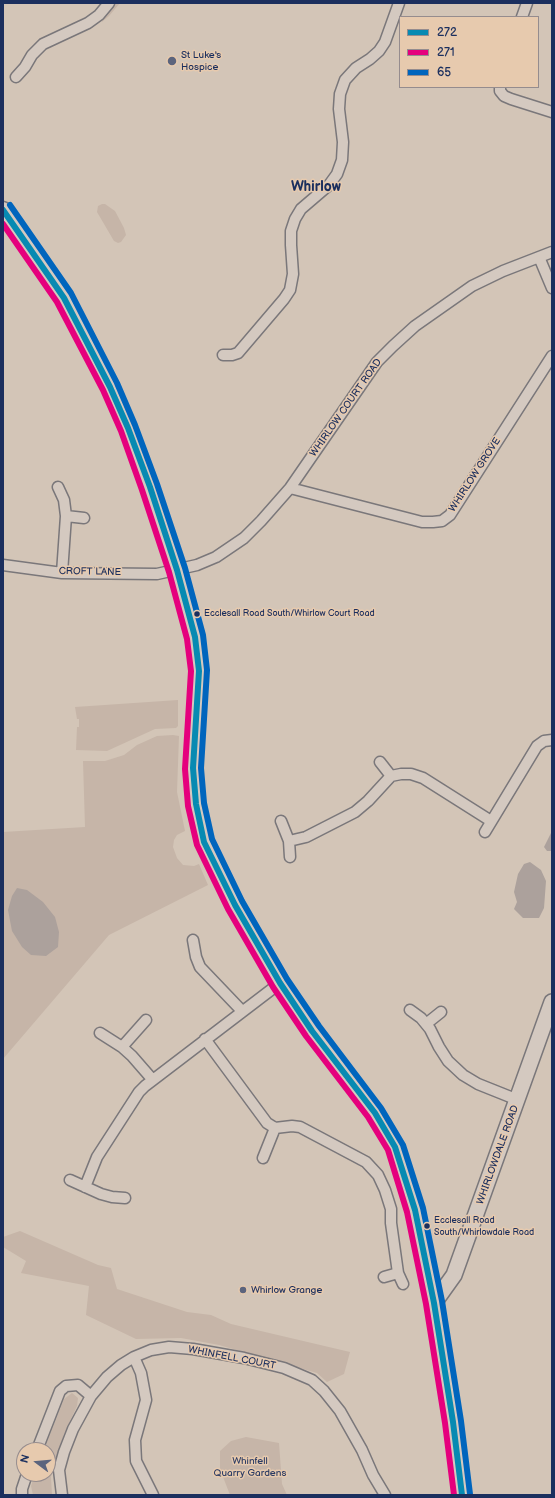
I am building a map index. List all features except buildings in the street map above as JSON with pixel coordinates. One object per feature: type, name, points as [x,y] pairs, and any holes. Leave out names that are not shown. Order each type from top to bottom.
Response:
[{"type":"main road","points":[[3,210],[64,298],[110,387],[128,428],[150,486],[177,570],[195,637],[199,671],[194,768],[196,804],[204,842],[235,905],[280,983],[312,1031],[375,1113],[395,1147],[415,1210],[434,1303],[453,1422],[462,1495]]},
{"type":"main road","name":"WHIRLOWDALE ROAD","points":[[434,1303],[454,1275],[552,1002]]},
{"type":"street","points":[[16,77],[25,67],[32,55],[43,44],[88,23],[99,15],[109,3]]},
{"type":"street","points":[[223,355],[238,353],[290,290],[293,274],[290,246],[291,231],[295,219],[301,209],[329,185],[337,174],[342,160],[343,142],[339,109],[340,94],[345,80],[356,68],[379,51],[385,42],[398,3]]},
{"type":"street","points":[[522,16],[527,3]]},
{"type":"street","points":[[500,88],[500,91],[504,96],[552,112]]},
{"type":"street","name":"WHIRLOW COURT ROAD","points":[[177,570],[197,565],[216,557],[244,538],[261,521],[290,488],[377,362],[416,326],[472,286],[503,271],[552,252]]},
{"type":"street","points":[[539,256],[552,288]]},
{"type":"street","name":"WHIRLOW GROVE","points":[[290,488],[422,522],[442,520],[450,515],[552,356]]},
{"type":"street","points":[[58,487],[64,500],[66,516],[62,573]]},
{"type":"street","points":[[66,516],[84,518]]},
{"type":"street","name":"CROFT LANE","points":[[3,565],[62,573],[157,574],[177,570]]},
{"type":"street","points":[[485,832],[537,746],[544,741],[552,740]]},
{"type":"street","points":[[380,762],[391,776]]},
{"type":"street","points":[[289,841],[306,837],[355,812],[391,776],[401,774],[411,774],[423,778],[491,821]]},
{"type":"street","points":[[281,821],[289,841],[290,857]]},
{"type":"street","points":[[193,940],[196,957],[200,966],[242,1011]]},
{"type":"street","points":[[85,1187],[97,1157],[139,1092],[152,1080],[205,1039],[280,983]]},
{"type":"street","points":[[410,1010],[426,1024],[448,1061],[463,1075],[478,1084],[518,1100]]},
{"type":"street","points":[[426,1024],[441,1012]]},
{"type":"street","points":[[122,1047],[146,1020]]},
{"type":"street","points":[[100,1033],[122,1047],[132,1056],[152,1080]]},
{"type":"street","points":[[205,1039],[267,1123],[275,1128],[292,1126],[300,1127],[366,1162],[378,1175],[391,1209],[391,1223],[398,1273],[403,1284]]},
{"type":"street","points":[[263,1158],[275,1128]]},
{"type":"street","points":[[70,1180],[107,1196],[125,1198]]},
{"type":"street","points":[[384,1277],[398,1273]]},
{"type":"street","name":"WHINFELL COURT","points":[[62,1495],[59,1470],[64,1452],[73,1429],[91,1396],[107,1377],[121,1364],[151,1350],[169,1347],[193,1349],[244,1358],[284,1368],[312,1380],[324,1391],[340,1411],[385,1495]]},
{"type":"street","points":[[134,1357],[141,1373],[146,1400],[135,1440],[136,1461],[153,1495]]},
{"type":"street","points":[[40,1442],[60,1391],[66,1386],[78,1385],[91,1396]]},
{"type":"street","points":[[22,1495],[22,1489],[25,1482]]},
{"type":"green space","points":[[116,3],[120,3],[102,22],[104,15]]},
{"type":"green space","points":[[105,204],[115,211],[124,228],[126,235],[121,242],[118,243],[114,241],[97,212],[98,206]]},
{"type":"green space","points":[[178,700],[178,726],[176,728],[155,729],[107,751],[76,750],[77,727],[79,727],[79,719],[77,719],[75,707]]},
{"type":"green space","points":[[157,736],[179,736],[177,792],[185,831],[177,835],[174,840],[173,847],[177,858],[183,865],[194,866],[199,864],[208,885],[109,935],[3,1059],[3,832],[85,827],[83,761],[105,761],[124,755],[137,745]]},
{"type":"green space","points":[[20,1231],[98,1265],[111,1268],[117,1289],[187,1312],[211,1315],[231,1324],[350,1352],[344,1374],[327,1382],[317,1373],[219,1345],[181,1338],[136,1339],[86,1315],[89,1286],[21,1273],[26,1261],[3,1247],[3,1237]]},
{"type":"green space","points":[[72,1393],[78,1398],[77,1406],[64,1434],[56,1460],[56,1442],[47,1442],[64,1399]]},
{"type":"green space","name":"Whinfell Quarry Gardens","points":[[246,1437],[279,1443],[282,1484],[287,1495],[230,1495],[220,1469],[220,1451],[231,1441]]},
{"type":"green space","points":[[32,1482],[51,1482],[52,1495],[33,1495],[31,1486]]},
{"type":"shaded area","points":[[552,831],[552,851],[547,851],[544,847]]},
{"type":"shaded area","points":[[530,862],[541,870],[546,881],[544,908],[539,918],[523,918],[514,909],[517,902],[514,892],[518,874],[524,864]]},
{"type":"shaded area","points":[[17,888],[27,890],[43,902],[55,917],[59,932],[58,947],[46,956],[31,955],[22,947],[12,931],[8,910],[12,896]]},
{"type":"transit line","name":"65","points":[[10,205],[71,293],[117,383],[135,425],[157,484],[185,568],[203,635],[207,670],[201,768],[204,803],[212,839],[242,901],[287,979],[319,1026],[381,1108],[403,1145],[423,1208],[442,1301],[461,1421],[470,1494]]},
{"type":"transit line","name":"272","points":[[3,210],[64,298],[110,387],[128,428],[150,487],[177,570],[195,637],[199,671],[193,768],[196,804],[204,842],[235,905],[280,983],[312,1031],[375,1113],[395,1147],[415,1210],[434,1303],[453,1422],[462,1495]]},
{"type":"transit line","name":"271","points":[[3,224],[57,302],[103,390],[121,431],[169,572],[187,639],[191,671],[185,769],[188,806],[197,845],[228,909],[273,987],[306,1036],[368,1117],[388,1150],[407,1212],[426,1304],[445,1423],[454,1495]]},
{"type":"place","name":"St Luke's Hospice","points":[[172,61]]},
{"type":"place","name":"Ecclesall Road South/Whirlow Court Road","points":[[197,614]]},
{"type":"place","name":"Ecclesall Road South/Whirlowdale Road","points":[[427,1226]]},
{"type":"place","name":"Whirlow Grange","points":[[243,1290]]},
{"type":"district","name":"Whirlow","points":[[316,187]]}]
